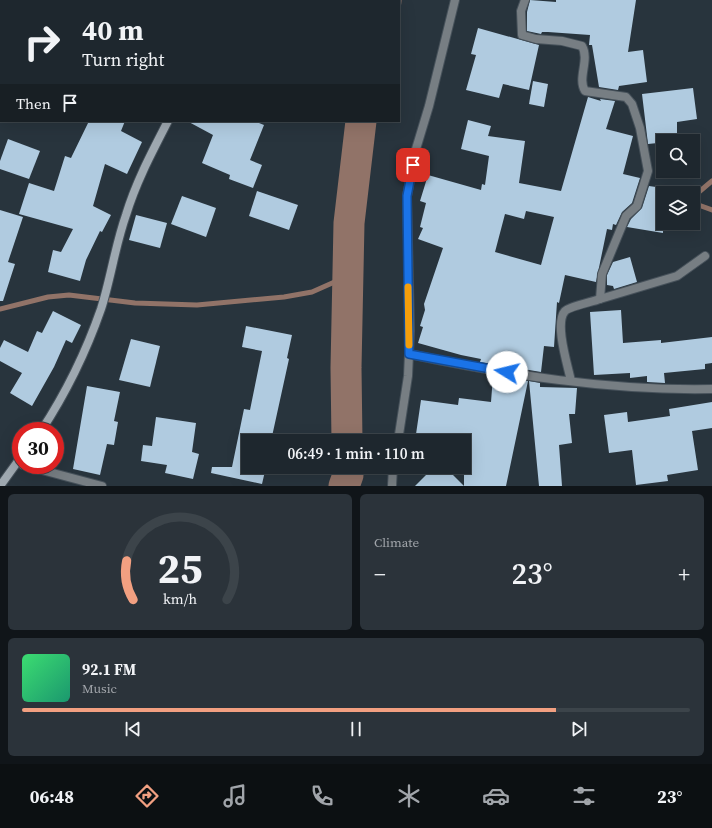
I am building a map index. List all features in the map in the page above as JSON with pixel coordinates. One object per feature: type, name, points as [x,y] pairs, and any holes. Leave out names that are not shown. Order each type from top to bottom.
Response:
[{"type":"street","points":[[399,434],[408,376],[409,354],[407,196],[416,149],[429,106],[455,0]]},
{"type":"street","points":[[524,0],[521,11],[522,35],[536,39],[562,41],[582,46],[585,54],[582,86],[585,91],[626,97],[632,104],[640,128],[648,171],[637,206],[626,216],[602,274],[600,299]]},
{"type":"street","points":[[47,422],[58,406],[79,364],[101,308],[128,207],[141,173],[167,122]]},
{"type":"street","points":[[571,381],[560,330],[560,318],[565,310],[677,276],[705,256]]},
{"type":"street","points":[[409,354],[494,371],[628,388],[712,389]]},
{"type":"street","points":[[0,486],[12,472]]},
{"type":"street","points":[[61,474],[102,486]]},
{"type":"street","points":[[392,486],[393,474]]},
{"type":"building","points":[[530,0],[556,2],[556,0],[636,0],[628,52],[643,50],[647,82],[619,86],[618,90],[599,87],[592,45],[589,45],[590,35],[548,32],[542,32],[541,34],[527,31],[527,12]]},
{"type":"building","points":[[478,28],[539,45],[529,90],[503,84],[499,98],[466,90],[476,55],[471,54]]},
{"type":"building","points":[[533,81],[548,84],[544,107],[529,104]]},
{"type":"building","points":[[693,88],[697,119],[677,122],[677,134],[656,134],[656,143],[648,144],[642,94]]},
{"type":"building","points":[[588,97],[601,101],[600,99],[615,101],[606,129],[633,136],[623,174],[640,178],[632,203],[622,212],[616,225],[613,224],[612,230],[607,229],[596,282],[565,275],[559,303],[557,302],[554,347],[544,346],[541,372],[480,362],[481,359],[418,343],[423,327],[420,326],[425,310],[424,304],[443,248],[418,239],[423,228],[420,227],[426,203],[420,201],[428,175],[481,190],[482,184],[485,185],[489,156],[461,149],[468,120],[491,126],[488,136],[525,141],[519,183],[561,191]],"holes":[[[526,211],[554,217],[541,265],[495,252],[505,214],[524,219]]]},
{"type":"building","points":[[89,122],[125,122],[121,131],[142,142],[127,174],[105,164],[93,206],[111,215],[102,232],[100,231],[86,260],[80,281],[48,272],[53,250],[61,252],[73,229],[19,214],[29,183],[54,191],[65,156],[71,158]]},
{"type":"building","points":[[189,122],[256,122],[264,125],[250,160],[262,165],[253,188],[229,179],[230,175],[202,163],[213,135]]},
{"type":"building","points":[[8,139],[40,151],[29,179],[0,169],[0,161]]},
{"type":"building","points":[[649,186],[656,187],[656,230],[663,230],[663,233],[627,227],[631,219],[642,208]]},
{"type":"building","points":[[257,191],[298,205],[289,230],[249,216]]},
{"type":"building","points":[[182,196],[216,208],[206,237],[171,224]]},
{"type":"building","points":[[0,210],[23,217],[8,262],[15,264],[3,301],[0,301]]},
{"type":"building","points":[[136,215],[167,223],[160,248],[129,240]]},
{"type":"building","points":[[630,257],[637,282],[614,289],[613,286],[607,285],[607,275],[613,262]]},
{"type":"building","points":[[621,310],[623,343],[661,340],[661,343],[712,337],[712,363],[705,364],[705,369],[664,373],[665,383],[647,382],[647,376],[630,378],[630,373],[594,375],[590,312]]},
{"type":"building","points":[[53,311],[81,325],[72,343],[66,340],[54,367],[32,406],[10,393],[22,373],[0,361],[0,348],[4,340],[28,352],[37,331],[42,333]]},
{"type":"building","points":[[246,326],[292,335],[287,358],[289,359],[273,434],[241,434],[241,474],[264,474],[262,484],[211,473],[212,467],[232,467],[244,409],[250,410],[262,351],[242,347]]},
{"type":"building","points":[[131,339],[160,346],[150,387],[119,380]]},
{"type":"building","points":[[493,376],[528,381],[506,486],[464,486],[464,474],[471,474],[471,434],[416,434],[421,400],[458,405],[459,398],[491,402]]},
{"type":"building","points":[[529,381],[540,383],[540,387],[577,388],[575,414],[569,414],[572,443],[559,445],[562,486],[539,486]]},
{"type":"building","points":[[87,386],[120,392],[114,421],[118,422],[114,445],[107,444],[100,475],[73,469]]},
{"type":"building","points":[[712,402],[712,428],[692,431],[698,470],[667,475],[668,481],[636,485],[632,450],[609,453],[604,415],[627,412],[628,422],[670,416],[669,409]]},
{"type":"building","points":[[156,417],[196,423],[192,452],[199,454],[193,479],[165,473],[167,465],[141,461],[143,445],[152,446]]},
{"type":"building","points":[[427,474],[452,474],[464,486],[415,486]]},
{"type":"waterway","points":[[347,434],[346,368],[349,223],[361,122]]},
{"type":"waterway","points":[[700,191],[712,181]]},
{"type":"waterway","points":[[700,206],[712,210]]},
{"type":"waterway","points":[[0,309],[48,297],[69,295],[135,303],[197,305],[284,297],[312,292],[348,276]]},
{"type":"waterway","points":[[344,486],[348,474]]},
{"type":"slow traffic","points":[[408,287],[410,331],[409,345]]},
{"type":"route","points":[[413,165],[407,196],[406,236],[410,331],[409,354],[467,366],[507,372]]}]
